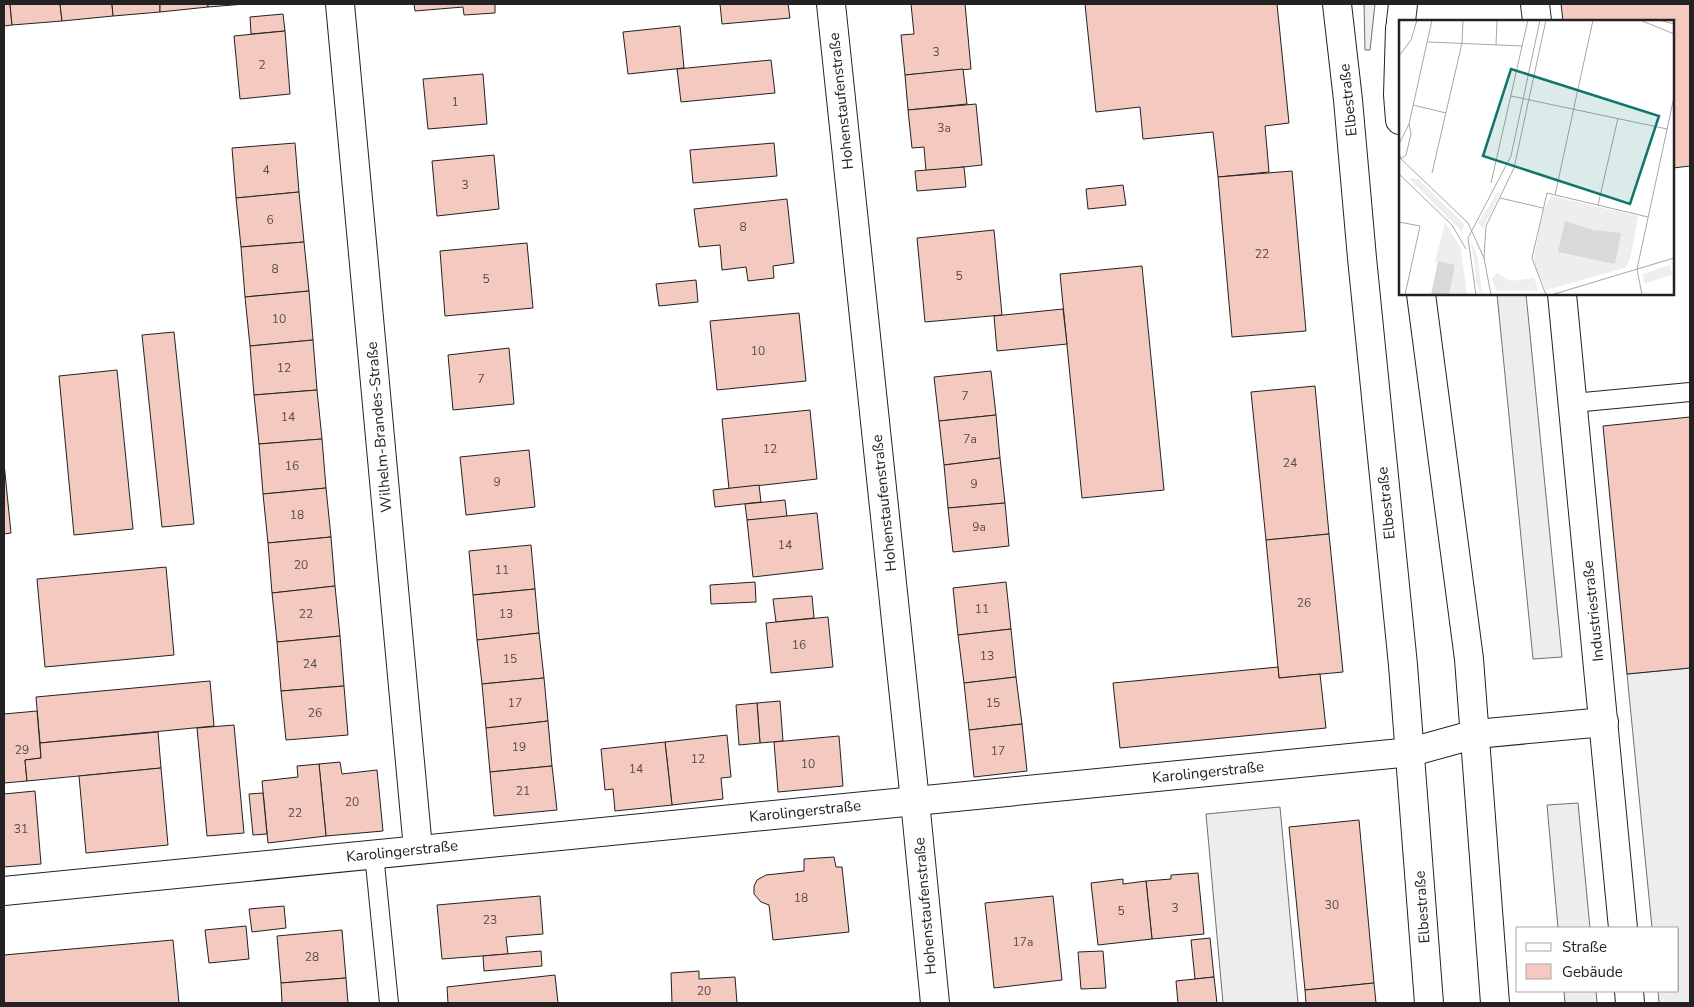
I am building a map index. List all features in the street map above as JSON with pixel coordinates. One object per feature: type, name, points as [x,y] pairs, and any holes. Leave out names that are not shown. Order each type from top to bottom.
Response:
[{"type":"street","name":"Wilhelm-Brandes-Straße","points":[[340,4],[418,849]]},
{"type":"street","name":"Hohenstaufenstraße","points":[[830,4],[935,1003]]},
{"type":"street","name":"Elbestraße","points":[[1337,4],[1348,100],[1410,752],[1430,1003]]},
{"type":"street","points":[[1401,20],[1403,4]]},
{"type":"street","points":[[1535,4],[1537,20]]},
{"type":"street","points":[[1399,62],[1399,108]]},
{"type":"street","points":[[1421,295],[1469,659],[1495,1003]]},
{"type":"street","name":"Industriestraße","points":[[1562,295],[1623,927]]},
{"type":"street","name":"Karolingerstraße","points":[[4,891],[1410,752],[1476,734],[1604,722]]},
{"type":"lane","points":[[1573,403],[1690,392]]},
{"type":"lane","points":[[374,854],[388,1003]]},
{"type":"shaded area","points":[[1364,4],[1375,4],[1370,50],[1365,50]]},
{"type":"shaded area","points":[[1497,295],[1526,295],[1562,657],[1533,659]]},
{"type":"shaded area","points":[[1690,668],[1690,1003],[1659,1003],[1658,992],[1679,992],[1679,927],[1652,927],[1627,674]]},
{"type":"shaded area","points":[[1578,803],[1590,927],[1558,927],[1547,805]]},
{"type":"shaded area","points":[[1280,807],[1298,1003],[1223,1003],[1206,814]]},
{"type":"shaded area","points":[[1564,992],[1596,992],[1597,1003],[1565,1003]]},
{"type":"building","points":[[4,4],[10,4],[12,25],[4,26]]},
{"type":"building","points":[[10,4],[60,4],[62,21],[12,25]]},
{"type":"building","points":[[60,4],[112,4],[113,16],[62,21]]},
{"type":"building","points":[[112,4],[160,4],[160,12],[113,16]]},
{"type":"building","points":[[160,4],[208,4],[208,7],[160,12]]},
{"type":"building","points":[[208,4],[245,4],[208,7]]},
{"type":"building","points":[[414,4],[495,4],[495,13],[464,15],[463,7],[415,11]]},
{"type":"building","points":[[720,4],[788,4],[790,18],[722,24]]},
{"type":"building","points":[[911,4],[965,4],[971,69],[905,75],[901,35],[914,34]]},
{"type":"building","points":[[1085,4],[1277,4],[1289,123],[1265,126],[1269,172],[1218,177],[1213,132],[1143,139],[1140,107],[1096,112]]},
{"type":"building","points":[[1561,4],[1690,4],[1690,166],[1674,168],[1674,20],[1563,20]]},
{"type":"building","points":[[283,14],[285,31],[251,34],[250,17]]},
{"type":"building","points":[[680,26],[684,68],[628,74],[623,32]]},
{"type":"building","points":[[285,31],[290,94],[240,99],[234,36]]},
{"type":"building","points":[[771,60],[775,93],[681,102],[677,69]]},
{"type":"building","points":[[963,69],[967,104],[908,110],[905,75]]},
{"type":"building","points":[[483,74],[487,124],[428,129],[423,79]]},
{"type":"building","points":[[976,104],[982,165],[926,171],[924,147],[912,148],[908,110]]},
{"type":"building","points":[[295,143],[299,192],[236,198],[232,148]]},
{"type":"building","points":[[774,143],[777,176],[693,183],[690,150]]},
{"type":"building","points":[[494,155],[499,209],[437,216],[432,161]]},
{"type":"building","points":[[964,167],[966,187],[917,191],[915,171]]},
{"type":"building","points":[[1292,171],[1306,331],[1232,337],[1218,177]]},
{"type":"building","points":[[1123,185],[1126,205],[1088,209],[1086,189]]},
{"type":"building","points":[[299,192],[304,242],[241,247],[236,198]]},
{"type":"building","points":[[787,199],[794,263],[773,266],[774,278],[748,281],[746,267],[722,270],[720,245],[699,247],[694,209]]},
{"type":"building","points":[[994,230],[1002,315],[925,322],[917,238]]},
{"type":"building","points":[[304,242],[309,291],[245,297],[241,247]]},
{"type":"building","points":[[527,243],[533,308],[445,316],[440,251]]},
{"type":"building","points":[[1142,266],[1164,490],[1082,498],[1060,274]]},
{"type":"building","points":[[696,280],[698,302],[659,306],[656,284]]},
{"type":"building","points":[[309,291],[313,340],[250,346],[245,297]]},
{"type":"building","points":[[1063,309],[1067,344],[997,351],[994,316]]},
{"type":"building","points":[[799,313],[806,381],[717,390],[710,321]]},
{"type":"building","points":[[174,332],[194,524],[162,527],[142,335]]},
{"type":"building","points":[[313,340],[317,390],[254,395],[250,346]]},
{"type":"building","points":[[509,348],[514,404],[453,410],[448,355]]},
{"type":"building","points":[[117,370],[133,529],[74,535],[59,376]]},
{"type":"building","points":[[991,371],[996,415],[939,421],[934,377]]},
{"type":"building","points":[[1315,386],[1329,534],[1266,540],[1251,392]]},
{"type":"building","points":[[317,390],[322,439],[259,444],[254,395]]},
{"type":"building","points":[[810,410],[817,479],[729,489],[722,419]]},
{"type":"building","points":[[996,415],[1000,458],[944,465],[939,421]]},
{"type":"building","points":[[1690,417],[1690,668],[1627,674],[1603,426]]},
{"type":"building","points":[[322,439],[326,488],[263,494],[259,444]]},
{"type":"building","points":[[529,450],[535,507],[466,515],[460,457]]},
{"type":"building","points":[[1000,458],[1005,503],[948,508],[944,465]]},
{"type":"building","points":[[4,463],[11,533],[4,534]]},
{"type":"building","points":[[759,485],[761,502],[715,507],[713,490]]},
{"type":"building","points":[[326,488],[331,537],[268,543],[263,494]]},
{"type":"building","points":[[785,500],[787,517],[747,520],[745,504]]},
{"type":"building","points":[[1005,503],[1009,546],[953,552],[948,508]]},
{"type":"building","points":[[817,513],[823,569],[753,577],[747,520]]},
{"type":"building","points":[[1329,534],[1343,672],[1279,678],[1266,540]]},
{"type":"building","points":[[331,537],[335,586],[272,593],[268,543]]},
{"type":"building","points":[[531,545],[535,589],[473,595],[469,551]]},
{"type":"building","points":[[166,567],[174,655],[45,667],[37,579]]},
{"type":"building","points":[[755,582],[756,602],[711,604],[710,585]]},
{"type":"building","points":[[1006,582],[1011,629],[958,635],[953,588]]},
{"type":"building","points":[[335,586],[340,636],[277,642],[272,593]]},
{"type":"building","points":[[535,589],[539,633],[477,640],[473,595]]},
{"type":"building","points":[[812,596],[814,618],[776,622],[773,599]]},
{"type":"building","points":[[828,617],[833,667],[771,673],[766,623]]},
{"type":"building","points":[[1011,629],[1016,677],[964,683],[958,635]]},
{"type":"building","points":[[539,633],[544,678],[482,684],[477,640]]},
{"type":"building","points":[[340,636],[344,686],[281,691],[277,642]]},
{"type":"building","points":[[1278,667],[1279,678],[1320,674],[1326,728],[1120,748],[1113,683]]},
{"type":"building","points":[[1016,677],[1022,724],[969,730],[964,683]]},
{"type":"building","points":[[544,678],[548,721],[486,728],[482,684]]},
{"type":"building","points":[[210,681],[214,726],[40,743],[36,697]]},
{"type":"building","points":[[344,686],[348,735],[286,740],[281,691]]},
{"type":"building","points":[[780,701],[783,741],[760,743],[757,703]]},
{"type":"building","points":[[757,703],[760,743],[739,745],[736,705]]},
{"type":"building","points":[[37,711],[41,758],[25,760],[27,781],[4,783],[4,714]]},
{"type":"building","points":[[548,721],[552,766],[490,772],[486,728]]},
{"type":"building","points":[[1022,724],[1027,771],[974,777],[969,730]]},
{"type":"building","points":[[234,725],[244,833],[207,836],[197,728]]},
{"type":"building","points":[[158,732],[161,768],[27,781],[25,760],[41,758],[40,743]]},
{"type":"building","points":[[727,735],[731,777],[721,778],[723,799],[672,805],[665,742]]},
{"type":"building","points":[[839,736],[843,786],[778,792],[774,742]]},
{"type":"building","points":[[665,742],[672,805],[615,811],[613,789],[605,790],[601,749]]},
{"type":"building","points":[[340,762],[342,774],[377,770],[383,831],[326,836],[319,764]]},
{"type":"building","points":[[319,764],[326,836],[268,843],[262,781],[298,777],[297,766]]},
{"type":"building","points":[[552,766],[557,810],[494,816],[490,772]]},
{"type":"building","points":[[161,768],[168,845],[86,853],[79,776]]},
{"type":"building","points":[[35,791],[41,864],[4,867],[4,794]]},
{"type":"building","points":[[263,793],[267,834],[253,835],[249,794]]},
{"type":"building","points":[[1359,820],[1374,983],[1305,990],[1289,827]]},
{"type":"building","points":[[834,857],[836,867],[842,867],[849,932],[773,940],[769,905],[761,902],[754,894],[754,886],[757,880],[766,875],[804,871],[804,859]]},
{"type":"building","points":[[1198,873],[1204,934],[1152,939],[1146,881],[1171,879],[1171,875]]},
{"type":"building","points":[[1123,879],[1123,884],[1146,881],[1152,939],[1098,945],[1091,883]]},
{"type":"building","points":[[540,896],[543,934],[506,937],[508,954],[442,959],[437,905]]},
{"type":"building","points":[[1053,896],[1062,980],[994,988],[985,903]]},
{"type":"building","points":[[284,906],[286,928],[252,932],[249,909]]},
{"type":"building","points":[[246,926],[249,959],[209,963],[205,930]]},
{"type":"building","points":[[342,930],[346,978],[281,983],[277,936]]},
{"type":"building","points":[[1210,938],[1214,977],[1195,979],[1191,940]]},
{"type":"building","points":[[173,940],[179,1003],[4,1003],[4,955]]},
{"type":"building","points":[[541,951],[542,966],[484,971],[483,956]]},
{"type":"building","points":[[1103,951],[1106,988],[1081,989],[1078,952]]},
{"type":"building","points":[[699,971],[699,979],[735,977],[737,1003],[672,1003],[671,973]]},
{"type":"building","points":[[555,975],[558,1003],[448,1003],[447,987]]},
{"type":"building","points":[[1214,977],[1217,1003],[1178,1003],[1176,981]]},
{"type":"building","points":[[346,978],[348,1003],[282,1003],[281,983]]},
{"type":"building","points":[[1374,983],[1376,1003],[1306,1003],[1305,990]]}]
